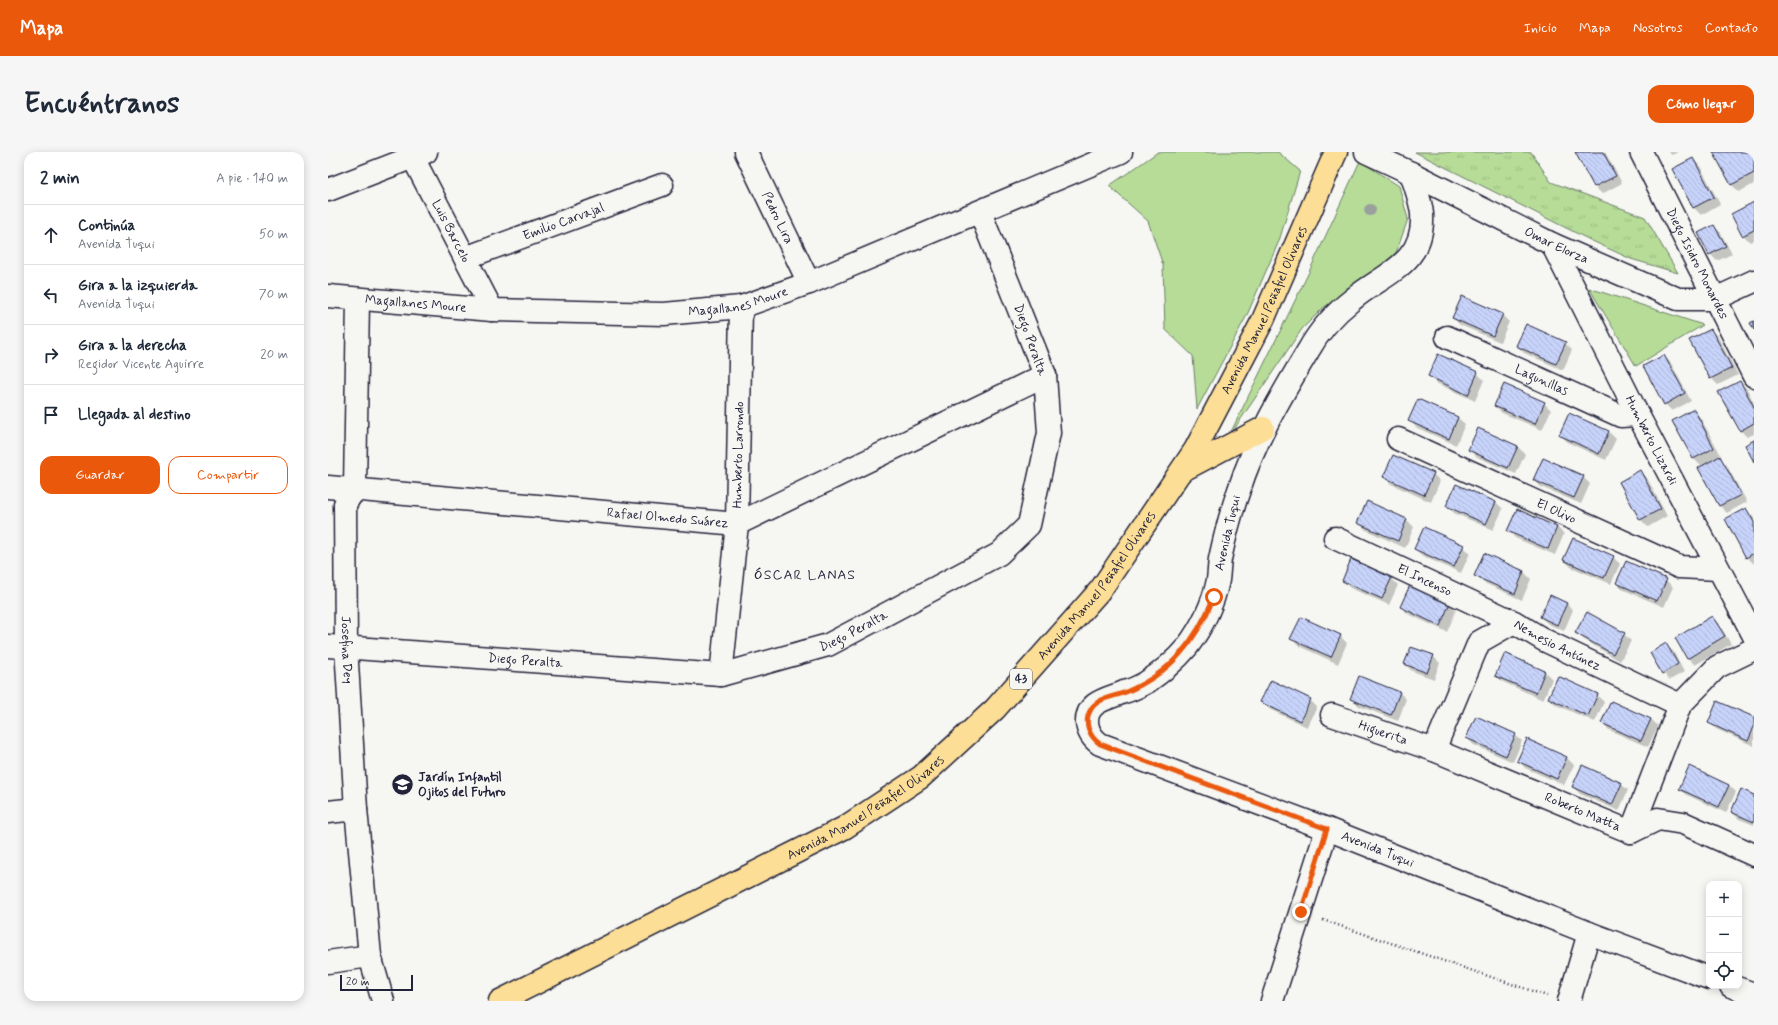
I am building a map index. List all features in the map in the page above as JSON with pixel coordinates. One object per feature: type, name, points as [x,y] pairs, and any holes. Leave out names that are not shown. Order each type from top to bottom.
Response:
[{"type":"main road","name":"Avenida Manuel Peñafiel Olivares","points":[[500,1001],[844,828],[921,777],[995,709],[1101,589],[1195,450],[1263,320],[1336,152]]},
{"type":"main road","points":[[1182,470],[1263,428]]},
{"type":"street","name":"Pedro Lira","points":[[746,152],[809,283]]},
{"type":"street","name":"Magallanes Moure","points":[[328,296],[492,310],[664,314],[741,307],[809,283],[1121,152]]},
{"type":"street","name":"Omar Elorza","points":[[1366,152],[1552,244],[1678,299],[1714,299],[1754,280]]},
{"type":"street","name":"Diego Isidro Monardes","points":[[1641,152],[1754,376]]},
{"type":"street","points":[[328,190],[416,154]]},
{"type":"street","name":"Luis Barcelo","points":[[416,154],[465,258],[492,310]]},
{"type":"street","name":"Avenida Tuqui","points":[[1411,173],[1422,213],[1421,227],[1413,251],[1396,271],[1352,299],[1324,327],[1312,343],[1263,428],[1238,491],[1220,560],[1214,597],[1206,618],[1181,654],[1146,682],[1125,692],[1102,699],[1090,710],[1087,725],[1094,739],[1100,744],[1327,829],[1589,933],[1706,977]]},
{"type":"street","name":"Emilio Carvajal","points":[[465,258],[662,185]]},
{"type":"street","name":"Diego Peralta","points":[[337,647],[721,675],[828,645],[999,554],[1029,525],[1049,433],[1045,374],[980,212]]},
{"type":"street","name":"Humberto Lizardi","points":[[1552,244],[1638,415],[1754,636]]},
{"type":"street","name":"Josefina Dey","points":[[358,299],[355,489],[345,504],[337,647],[356,809],[370,956],[383,1001]]},
{"type":"street","name":"Humberto Larrondo","points":[[721,675],[737,524],[741,307]]},
{"type":"street","name":"Lagunillas","points":[[1447,337],[1621,416],[1638,415]]},
{"type":"street","name":"Rafael Olmedo Suárez","points":[[328,487],[737,524],[1045,374]]},
{"type":"street","name":"El Olivo","points":[[1398,439],[1679,567],[1718,569]]},
{"type":"street","name":"El Incenso","points":[[1335,538],[1514,622]]},
{"type":"street","name":"Nemesio Antúnez","points":[[1434,750],[1479,642],[1514,622],[1544,640],[1680,705]]},
{"type":"street","points":[[1630,832],[1680,705],[1717,667],[1754,649]]},
{"type":"street","name":"Higuerita","points":[[1332,714],[1434,750]]},
{"type":"street","name":"Roberto Matta","points":[[1434,750],[1630,832],[1658,819],[1683,823],[1754,856]]},
{"type":"street","points":[[328,812],[356,809]]},
{"type":"street","points":[[1272,1001],[1327,829]]},
{"type":"street","points":[[1569,1001],[1589,933]]},
{"type":"street","points":[[328,962],[370,956]]},
{"type":"street","points":[[1740,989],[1754,994]]},
{"type":"path","points":[[1301,912],[1548,996]]},
{"type":"green space","points":[[1158,152],[1278,152],[1300,171],[1279,241],[1247,315],[1197,409],[1193,356],[1165,329],[1163,265],[1148,221],[1109,186]]},
{"type":"green space","points":[[1415,152],[1531,152],[1551,182],[1645,217],[1678,273],[1631,259]]},
{"type":"green space","points":[[1360,161],[1399,186],[1408,219],[1396,253],[1359,283],[1323,308],[1302,329],[1228,438],[1309,272]]},
{"type":"green space","points":[[1589,288],[1703,325],[1636,366]]},
{"type":"building","points":[[1575,152],[1603,152],[1616,176],[1594,187]]},
{"type":"building","points":[[1713,152],[1752,152],[1754,156],[1754,173],[1731,185]]},
{"type":"building","points":[[1693,158],[1714,197],[1693,208],[1672,169]]},
{"type":"building","points":[[1754,202],[1754,230],[1742,236],[1731,214]]},
{"type":"building","points":[[1714,225],[1726,246],[1709,255],[1698,233]]},
{"type":"building","points":[[1462,296],[1503,314],[1493,336],[1452,318]]},
{"type":"building","points":[[1754,321],[1754,330],[1750,323]]},
{"type":"building","points":[[1526,324],[1566,342],[1556,364],[1516,346]]},
{"type":"building","points":[[1711,329],[1732,368],[1710,379],[1689,340]]},
{"type":"building","points":[[1438,354],[1478,372],[1468,395],[1428,376]]},
{"type":"building","points":[[1664,355],[1685,393],[1664,405],[1643,366]]},
{"type":"building","points":[[1740,381],[1754,407],[1754,423],[1740,431],[1718,392]]},
{"type":"building","points":[[1504,384],[1545,402],[1535,424],[1494,406]]},
{"type":"building","points":[[1418,399],[1458,417],[1449,439],[1408,421]]},
{"type":"building","points":[[1694,409],[1714,448],[1693,459],[1672,421]]},
{"type":"building","points":[[1569,413],[1609,431],[1599,454],[1559,435]]},
{"type":"building","points":[[1478,428],[1518,446],[1508,468],[1468,450]]},
{"type":"building","points":[[1754,440],[1754,462],[1745,445]]},
{"type":"building","points":[[1393,455],[1434,473],[1424,495],[1383,477]]},
{"type":"building","points":[[1720,456],[1741,495],[1719,506],[1698,468]]},
{"type":"building","points":[[1543,458],[1584,476],[1574,498],[1533,480]]},
{"type":"building","points":[[1640,470],[1661,509],[1640,520],[1619,482]]},
{"type":"building","points":[[1456,484],[1496,502],[1486,524],[1446,506]]},
{"type":"building","points":[[1367,501],[1407,519],[1398,541],[1357,523]]},
{"type":"building","points":[[1746,508],[1754,522],[1754,553],[1746,558],[1725,519]]},
{"type":"building","points":[[1517,509],[1557,527],[1548,549],[1507,531]]},
{"type":"building","points":[[1424,527],[1464,545],[1454,567],[1414,549]]},
{"type":"building","points":[[1573,538],[1614,556],[1604,578],[1563,560]]},
{"type":"building","points":[[1484,553],[1524,571],[1515,594],[1474,576]]},
{"type":"building","points":[[1351,559],[1392,577],[1382,599],[1342,581]]},
{"type":"building","points":[[1626,561],[1667,579],[1657,601],[1616,583]]},
{"type":"building","points":[[1410,585],[1450,603],[1440,626],[1400,607]]},
{"type":"building","points":[[1550,595],[1567,603],[1557,625],[1540,617]]},
{"type":"building","points":[[1587,612],[1625,633],[1613,654],[1575,633]]},
{"type":"building","points":[[1712,616],[1725,636],[1687,659],[1675,638]]},
{"type":"building","points":[[1301,617],[1341,635],[1331,657],[1290,639]]},
{"type":"building","points":[[1666,643],[1678,664],[1662,674],[1650,653]]},
{"type":"building","points":[[1411,647],[1434,655],[1427,673],[1404,664]]},
{"type":"building","points":[[1505,653],[1545,671],[1536,693],[1495,676]]},
{"type":"building","points":[[1359,676],[1400,692],[1391,715],[1350,699]]},
{"type":"building","points":[[1558,676],[1598,694],[1588,716],[1548,698]]},
{"type":"building","points":[[1271,680],[1311,699],[1300,721],[1260,702]]},
{"type":"building","points":[[1611,701],[1651,719],[1641,741],[1601,723]]},
{"type":"building","points":[[1717,701],[1754,717],[1754,727],[1748,741],[1708,723]]},
{"type":"building","points":[[1476,716],[1516,734],[1506,756],[1466,738]]},
{"type":"building","points":[[1527,739],[1567,757],[1557,779],[1517,761]]},
{"type":"building","points":[[1582,765],[1622,783],[1612,805],[1572,787]]},
{"type":"building","points":[[1689,766],[1729,785],[1719,807],[1679,789]]},
{"type":"building","points":[[1741,789],[1754,795],[1754,822],[1731,812]]},
{"type":"place","name":"Jardín Infantil Ojitos del Futuro","points":[[403,784]]},
{"type":"district","name":"ÓSCAR LANAS","points":[[805,575]]},
{"type":"route","points":[[1214,597],[1206,618],[1181,654],[1146,682],[1125,692],[1102,699],[1090,710],[1087,725],[1094,739],[1100,744],[1327,829],[1301,912]]}]
